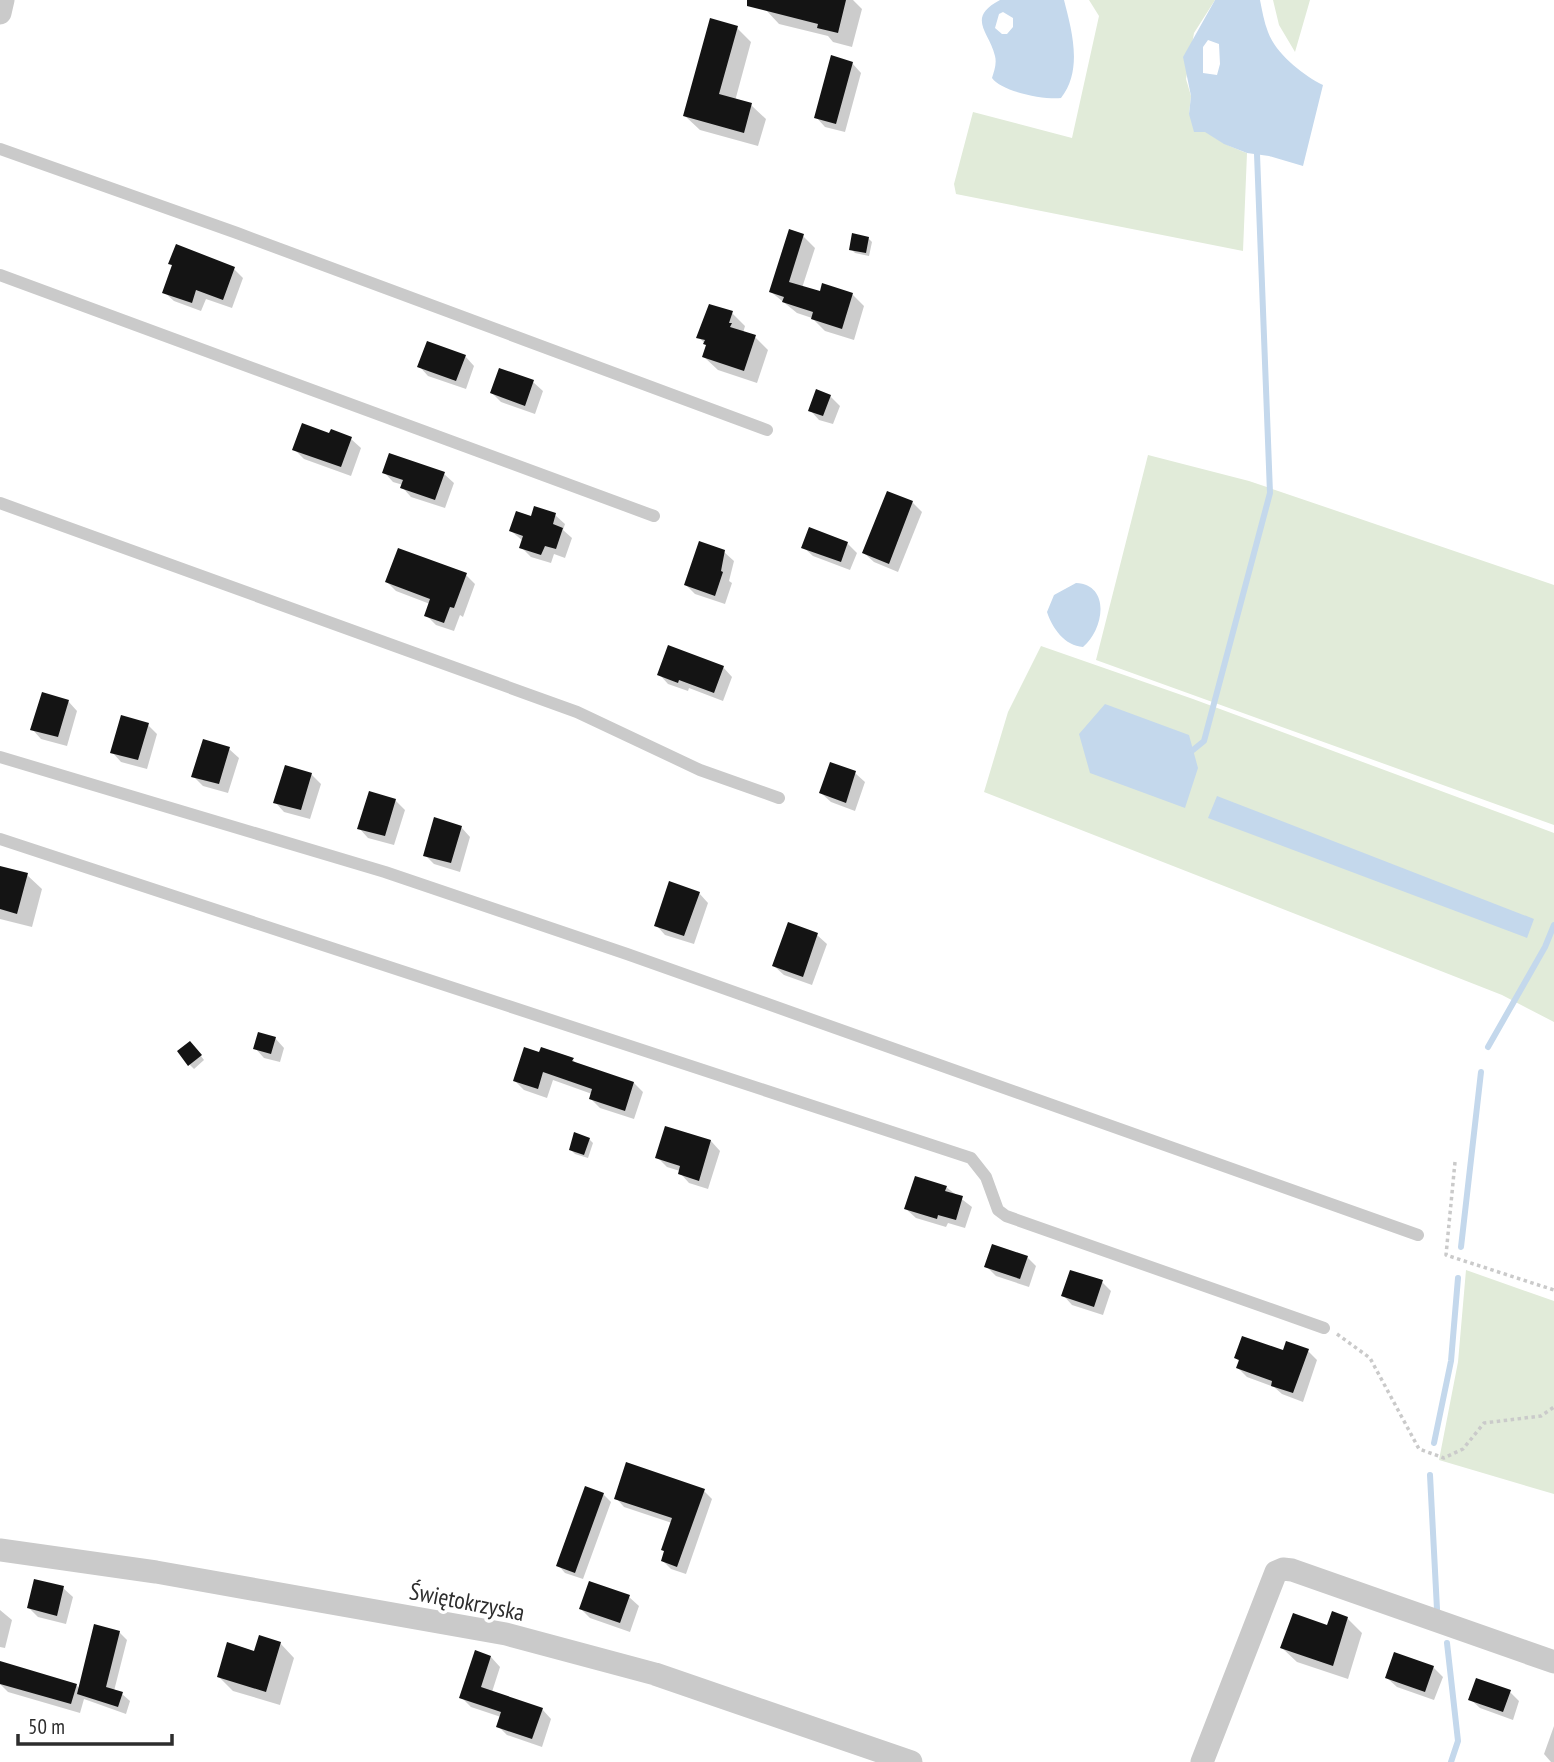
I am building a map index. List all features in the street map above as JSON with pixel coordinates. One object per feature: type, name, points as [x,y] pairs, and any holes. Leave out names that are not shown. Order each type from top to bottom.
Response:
[{"type":"street","points":[[0,13],[3,0]]},
{"type":"street","name":"Świętokrzyska","points":[[0,1550],[156,1572],[506,1634],[655,1674],[911,1762]]},
{"type":"street","points":[[1202,1762],[1276,1572],[1283,1569],[1554,1662]]},
{"type":"lane","points":[[0,149],[237,233],[767,430]]},
{"type":"lane","points":[[0,275],[654,516]]},
{"type":"lane","points":[[0,503],[577,712],[699,770],[779,798]]},
{"type":"lane","points":[[0,757],[385,872],[627,954],[1418,1236]]},
{"type":"lane","points":[[0,839],[971,1158],[986,1177],[998,1210],[1006,1216],[1324,1328]]},
{"type":"path","points":[[1455,1162],[1446,1255],[1554,1290]]},
{"type":"path","points":[[1324,1328],[1348,1341],[1370,1358],[1419,1449],[1444,1458],[1463,1449],[1484,1423],[1541,1416],[1554,1407]]},
{"type":"green space","points":[[1089,0],[1215,0],[1194,33],[1186,79],[1191,96],[1189,114],[1215,138],[1247,153],[1243,251],[956,194],[954,184],[973,112],[1072,138],[1099,16]]},
{"type":"green space","points":[[1273,0],[1310,0],[1295,52],[1279,25]]},
{"type":"green space","points":[[1148,455],[1249,481],[1554,585],[1554,825],[1096,660]]},
{"type":"green space","points":[[1041,646],[1193,699],[1554,833],[1554,1022],[1502,995],[984,792],[1008,712]]},
{"type":"green space","points":[[1466,1270],[1554,1301],[1554,1494],[1439,1460],[1458,1362]]},
{"type":"water","points":[[1000,0],[1064,0],[1072,37],[1074,63],[1068,87],[1061,98],[1024,94],[997,83],[992,78],[996,59],[982,25],[984,13]],"holes":[[[1003,12],[1013,18],[1013,27],[1007,34],[1002,34],[995,28],[999,14]]]},
{"type":"water","points":[[1215,0],[1260,0],[1267,28],[1277,48],[1299,70],[1323,85],[1303,166],[1247,153],[1224,144],[1205,132],[1194,132],[1189,114],[1191,96],[1183,57]],"holes":[[[1208,40],[1219,44],[1220,64],[1217,75],[1203,73],[1203,47]]]},
{"type":"water","points":[[1076,583],[1087,586],[1095,592],[1099,600],[1099,620],[1090,640],[1083,647],[1065,640],[1052,624],[1047,612],[1054,595]]},
{"type":"water","points":[[1105,704],[1189,735],[1198,768],[1185,808],[1090,773],[1079,734]]},
{"type":"water","points":[[1217,796],[1534,919],[1527,938],[1208,818]]},
{"type":"building","points":[[747,0],[846,0],[838,33],[817,28],[818,24],[747,6]]},
{"type":"building","points":[[710,18],[738,26],[719,94],[752,103],[744,133],[683,116]]},
{"type":"building","points":[[831,55],[853,62],[836,124],[814,118]]},
{"type":"building","points":[[789,229],[804,234],[789,282],[820,291],[822,283],[853,293],[842,329],[811,319],[813,312],[782,302],[784,297],[769,292]]},
{"type":"building","points":[[852,233],[869,237],[866,253],[849,250]]},
{"type":"building","points":[[176,244],[235,267],[223,300],[196,290],[192,303],[162,293],[172,265],[168,264]]},
{"type":"building","points":[[709,304],[733,311],[730,327],[756,335],[744,371],[702,357],[705,340],[696,338]]},
{"type":"building","points":[[427,341],[466,355],[456,381],[417,367]]},
{"type":"building","points":[[499,368],[534,380],[525,406],[490,393]]},
{"type":"building","points":[[816,389],[831,395],[823,416],[808,411]]},
{"type":"building","points":[[302,423],[329,433],[331,429],[352,437],[341,467],[292,450]]},
{"type":"building","points":[[389,453],[445,472],[435,500],[400,488],[403,480],[382,473]]},
{"type":"building","points":[[887,491],[913,501],[889,564],[862,553]]},
{"type":"building","points":[[534,506],[556,513],[553,524],[563,528],[556,549],[545,546],[541,555],[519,548],[523,536],[509,531],[516,511],[531,516]]},
{"type":"building","points":[[809,527],[848,542],[841,562],[801,548]]},
{"type":"building","points":[[699,541],[725,550],[723,572],[715,596],[684,585]]},
{"type":"building","points":[[398,548],[467,573],[454,608],[450,607],[444,623],[424,616],[430,599],[385,582]]},
{"type":"building","points":[[668,645],[724,666],[714,693],[657,675]]},
{"type":"building","points":[[42,692],[69,700],[58,737],[30,730]]},
{"type":"building","points":[[121,715],[149,723],[138,760],[110,753]]},
{"type":"building","points":[[203,739],[230,747],[219,784],[191,777]]},
{"type":"building","points":[[830,762],[856,771],[846,803],[819,793]]},
{"type":"building","points":[[285,765],[312,773],[301,810],[273,803]]},
{"type":"building","points":[[369,791],[396,799],[385,836],[357,829]]},
{"type":"building","points":[[434,817],[462,826],[451,863],[423,856]]},
{"type":"building","points":[[0,866],[28,873],[17,914],[0,909]]},
{"type":"building","points":[[669,881],[700,892],[684,936],[654,926]]},
{"type":"building","points":[[788,922],[818,933],[803,977],[772,966]]},
{"type":"building","points":[[258,1032],[276,1037],[271,1054],[253,1049]]},
{"type":"building","points":[[190,1041],[202,1055],[188,1066],[177,1051]]},
{"type":"building","points":[[524,1047],[539,1052],[541,1047],[574,1058],[572,1061],[634,1082],[625,1111],[589,1099],[592,1089],[543,1072],[538,1089],[513,1081]]},
{"type":"building","points":[[665,1126],[711,1140],[699,1181],[678,1174],[680,1166],[655,1158]]},
{"type":"building","points":[[574,1132],[590,1138],[584,1155],[569,1150]]},
{"type":"building","points":[[915,1176],[947,1186],[945,1191],[963,1196],[956,1220],[938,1215],[937,1219],[904,1209]]},
{"type":"building","points":[[992,1244],[1028,1256],[1020,1279],[984,1267]]},
{"type":"building","points":[[1070,1270],[1103,1280],[1094,1307],[1061,1296]]},
{"type":"building","points":[[1242,1336],[1283,1350],[1286,1341],[1309,1349],[1293,1393],[1271,1386],[1272,1381],[1236,1368],[1239,1360],[1234,1358]]},
{"type":"building","points":[[626,1462],[705,1489],[677,1567],[661,1561],[664,1551],[661,1550],[672,1518],[614,1499]]},
{"type":"building","points":[[585,1486],[604,1493],[575,1573],[556,1566]]},
{"type":"building","points":[[34,1579],[64,1586],[57,1616],[27,1608]]},
{"type":"building","points":[[589,1581],[630,1595],[620,1623],[579,1609]]},
{"type":"building","points":[[1332,1611],[1348,1617],[1333,1666],[1280,1648],[1293,1613],[1327,1625]]},
{"type":"building","points":[[94,1624],[120,1631],[106,1687],[123,1692],[118,1707],[77,1694]]},
{"type":"building","points":[[259,1635],[281,1642],[266,1692],[217,1677],[227,1642],[254,1651]]},
{"type":"building","points":[[475,1650],[491,1656],[481,1687],[543,1708],[532,1739],[496,1727],[501,1712],[459,1698]]},
{"type":"building","points":[[1394,1652],[1434,1666],[1425,1692],[1385,1678]]},
{"type":"building","points":[[0,1661],[77,1684],[71,1704],[0,1684]]},
{"type":"building","points":[[1476,1678],[1511,1690],[1503,1712],[1468,1700]]},
{"type":"waterway","points":[[1193,750],[1204,741],[1270,493],[1257,154]]},
{"type":"waterway","points":[[1488,1047],[1545,947],[1554,925]]},
{"type":"waterway","points":[[1461,1247],[1481,1072]]},
{"type":"waterway","points":[[1434,1443],[1451,1361],[1458,1278]]},
{"type":"waterway","points":[[1430,1475],[1437,1609]]},
{"type":"waterway","points":[[1447,1643],[1458,1741],[1451,1762]]}]
